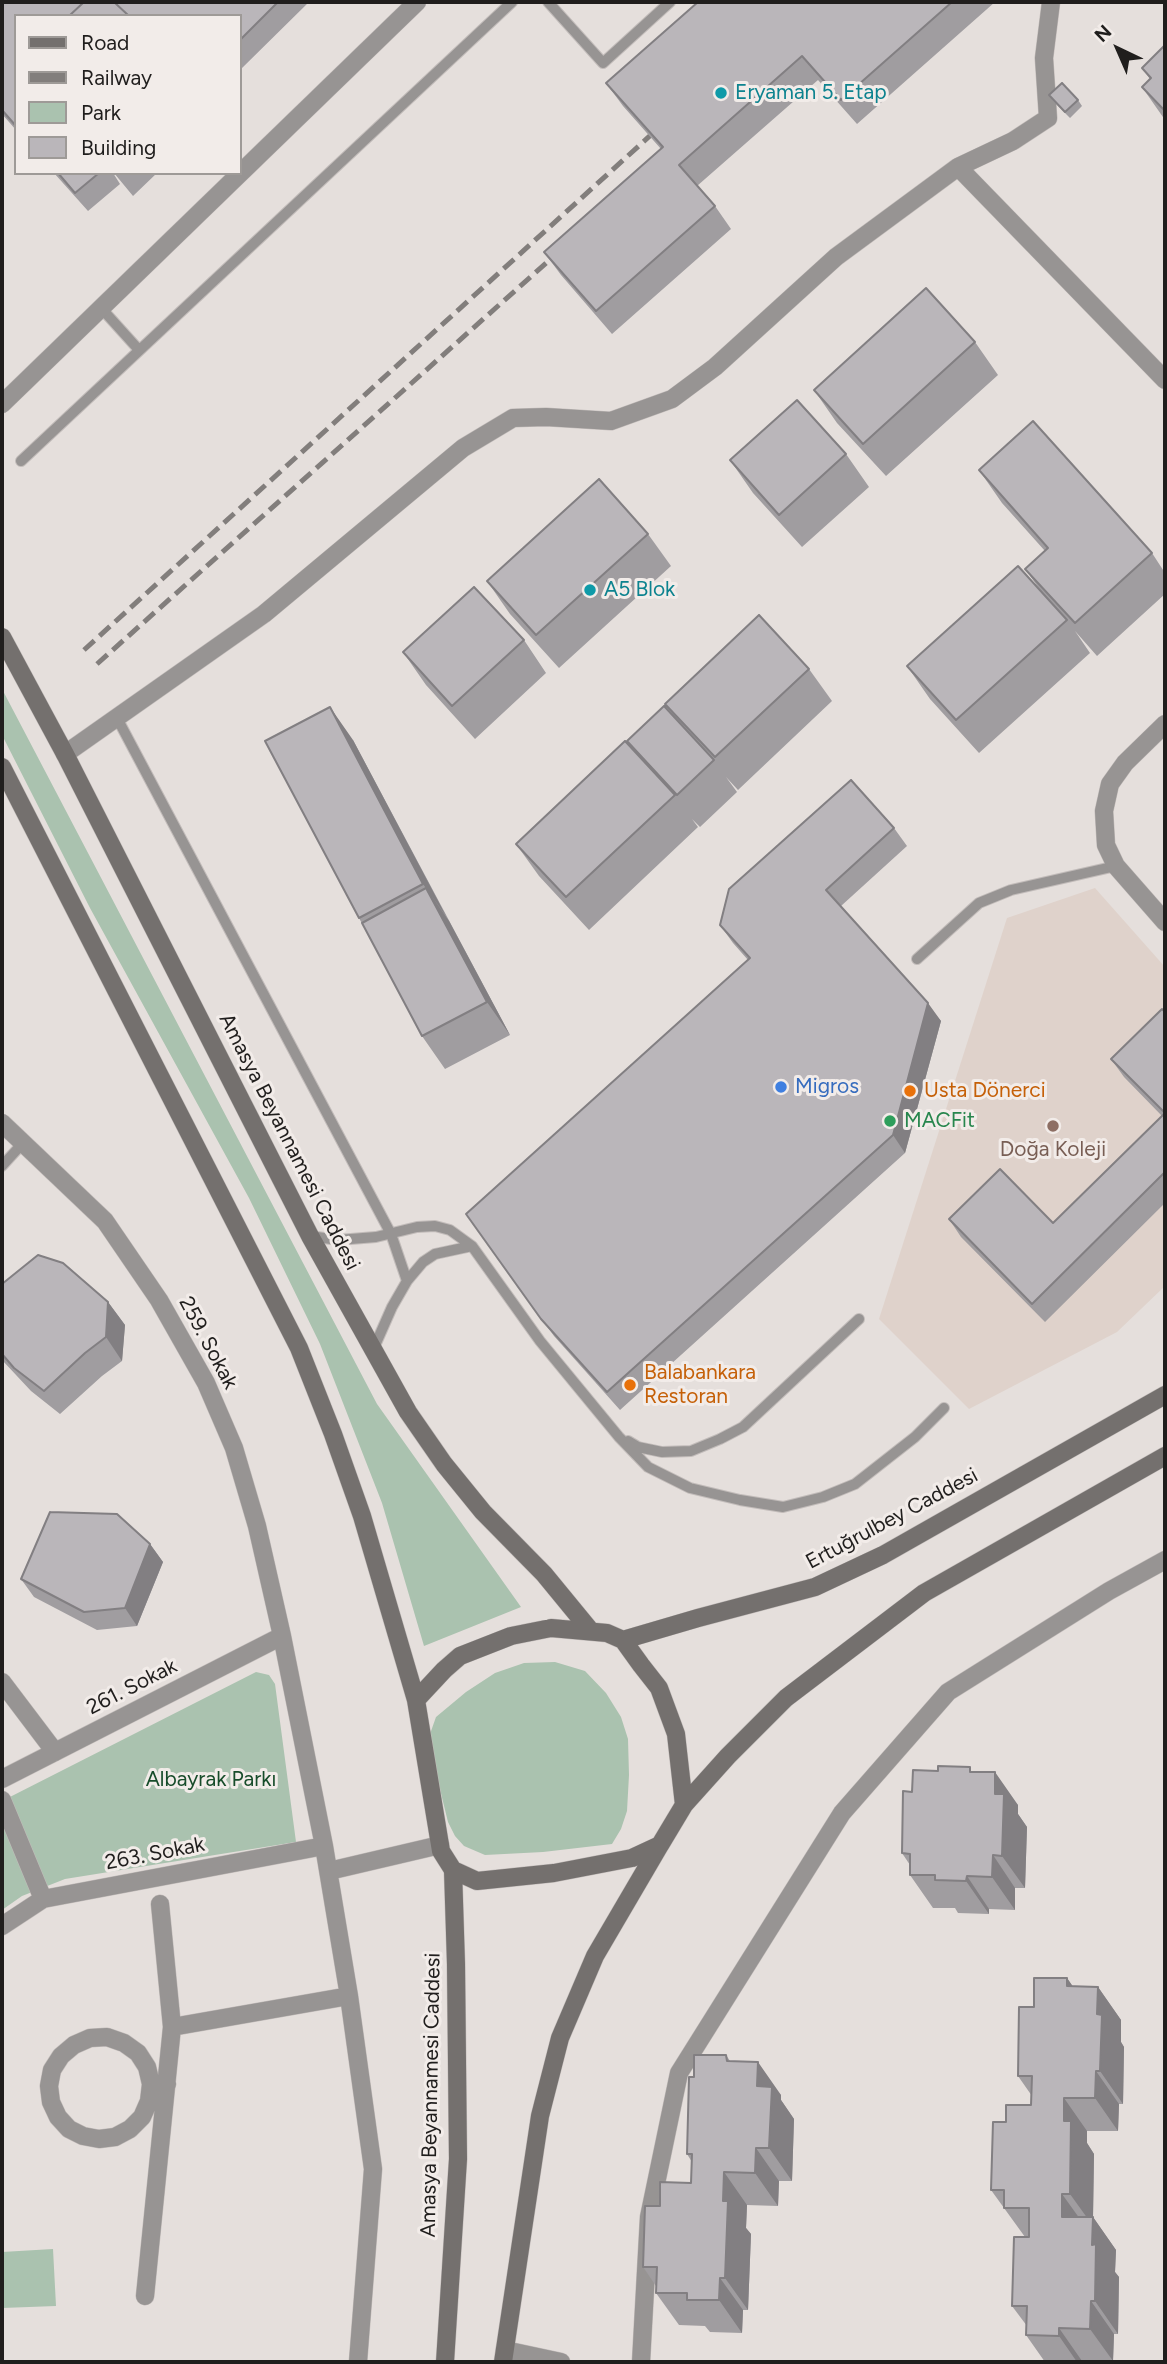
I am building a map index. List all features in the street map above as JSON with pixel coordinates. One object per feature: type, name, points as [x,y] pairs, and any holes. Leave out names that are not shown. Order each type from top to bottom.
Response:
[{"type":"main road","name":"Amasya Beyannamesi Caddesi","points":[[2,637],[65,754],[310,1236],[408,1412],[444,1464],[483,1512],[544,1574],[590,1630]]},
{"type":"main road","points":[[2,767],[299,1348],[334,1434],[358,1504],[416,1700],[441,1850],[453,1870],[477,1881],[554,1873],[632,1858],[660,1845]]},
{"type":"main road","name":"Ertuğrulbey Caddesi","points":[[623,1640],[815,1587],[883,1555],[1165,1395]]},
{"type":"main road","points":[[504,2356],[540,2116],[560,2038],[595,1956],[684,1805],[786,1698],[924,1593],[1165,1456]]},
{"type":"main road","points":[[416,1700],[443,1670],[460,1656],[511,1636],[551,1628],[607,1633],[623,1640],[659,1688],[676,1734],[684,1805]]},
{"type":"main road","name":"Amasya Beyannamesi Caddesi","points":[[445,2362],[458,2159],[453,1870]]},
{"type":"street","points":[[242,173],[417,2]]},
{"type":"street","points":[[65,754],[264,614],[463,448],[513,418],[611,421],[672,399],[715,367],[836,257],[957,167],[1013,141],[1048,118],[1044,58],[1051,2]]},
{"type":"street","points":[[957,167],[1165,380]]},
{"type":"street","points":[[2,404],[239,175]]},
{"type":"street","points":[[1162,733],[1125,762],[1110,785],[1104,811],[1106,845],[1116,866],[1165,922]]},
{"type":"street","name":"259. Sokak","points":[[2,1123],[106,1222],[159,1300],[206,1383],[238,1461],[257,1526],[329,1871],[373,2169],[358,2362]]},
{"type":"street","points":[[641,2362],[649,2217],[679,2073],[842,1813],[948,1692],[1109,1591],[1165,1560]]},
{"type":"street","name":"261. Sokak","points":[[2,1779],[282,1636]]},
{"type":"street","points":[[2,1682],[55,1752]]},
{"type":"street","points":[[2,1800],[43,1899]]},
{"type":"street","points":[[329,1871],[440,1845]]},
{"type":"street","name":"263. Sokak","points":[[2,1926],[43,1899],[324,1846]]},
{"type":"street","points":[[145,2296],[159,2084],[172,2027],[160,1904]]},
{"type":"street","points":[[172,2027],[349,1996]]},
{"type":"street","points":[[107,2037],[124,2043],[138,2053],[159,2084],[142,2117],[130,2129],[115,2137],[99,2139],[83,2136],[69,2129],[58,2117],[51,2102],[49,2086],[52,2070],[61,2056],[74,2045],[90,2038],[107,2037]]},
{"type":"street","points":[[504,2356],[561,2362]]},
{"type":"lane","points":[[21,461],[512,2]]},
{"type":"lane","points":[[548,2],[603,63],[670,2]]},
{"type":"lane","points":[[102,309],[139,350]]},
{"type":"lane","points":[[117,718],[391,1234],[407,1281]]},
{"type":"lane","points":[[917,959],[979,903],[1011,890],[1116,866]]},
{"type":"lane","points":[[2,1166],[23,1143]]},
{"type":"lane","points":[[310,1236],[338,1240],[376,1237],[417,1227],[435,1226],[450,1230],[472,1246],[540,1341],[619,1437],[648,1467],[690,1488],[783,1507],[823,1497],[855,1484],[915,1437],[944,1408]]},
{"type":"lane","points":[[373,1350],[392,1307],[407,1281],[423,1262],[435,1254],[472,1246]]},
{"type":"lane","points":[[619,1437],[638,1447],[662,1452],[691,1451],[720,1439],[743,1427],[859,1320]]},
{"type":"shaded area","name":"Doğa Koleji","points":[[1095,888],[1165,967],[1165,1286],[1117,1332],[969,1409],[879,1319],[1007,918]]},
{"type":"green space","points":[[2,689],[377,1404],[521,1607],[424,1646],[382,1503],[320,1344],[249,1198],[90,908],[2,735]]},
{"type":"green space","points":[[555,1662],[585,1671],[606,1693],[621,1717],[628,1739],[629,1775],[627,1811],[621,1829],[612,1844],[485,1855],[464,1846],[448,1822],[433,1761],[430,1734],[436,1717],[466,1692],[495,1673],[524,1663]]},
{"type":"green space","name":"Albayrak Parkı","points":[[256,1672],[269,1675],[275,1684],[296,1842],[65,1879],[22,1896],[2,1910],[2,1801]]},
{"type":"green space","points":[[53,2249],[56,2306],[2,2308],[2,2252]]},
{"type":"building","points":[[2,2],[84,2],[71,14],[14,14],[14,124],[2,110]]},
{"type":"building","points":[[84,2],[114,2],[127,14],[71,14]]},
{"type":"building","points":[[114,2],[278,2],[242,38],[242,14],[127,14]]},
{"type":"building","points":[[698,2],[952,2],[841,100],[802,56],[679,165],[715,206],[596,311],[544,252],[663,147],[606,83]]},
{"type":"building","points":[[1165,45],[1165,111],[1142,87],[1151,78],[1142,68]]},
{"type":"building","points":[[1062,83],[1078,100],[1065,112],[1049,95]]},
{"type":"building","points":[[60,175],[97,175],[75,193]]},
{"type":"building","points":[[926,288],[975,342],[863,444],[814,390]]},
{"type":"building","points":[[797,400],[846,454],[779,515],[730,460]]},
{"type":"building","points":[[1033,421],[1152,553],[1075,623],[1025,569],[1048,548],[979,470]]},
{"type":"building","points":[[599,479],[648,534],[536,635],[487,581]]},
{"type":"building","points":[[1018,566],[1067,620],[956,720],[907,666]]},
{"type":"building","points":[[474,587],[524,640],[452,706],[403,652]]},
{"type":"building","points":[[759,615],[809,669],[715,757],[665,704]]},
{"type":"building","points":[[664,706],[714,760],[677,795],[627,741]]},
{"type":"building","points":[[330,707],[423,884],[359,918],[265,741]]},
{"type":"building","points":[[625,741],[675,795],[566,897],[516,844]]},
{"type":"building","name":"Migros","points":[[851,780],[894,828],[826,890],[928,1003],[893,1135],[607,1392],[541,1319],[466,1214],[750,958],[720,925],[729,889]]},
{"type":"building","points":[[426,888],[487,1002],[422,1036],[362,923]]},
{"type":"building","points":[[1162,1009],[1165,1012],[1165,1113],[1111,1059]]},
{"type":"building","points":[[1165,1113],[1165,1172],[1032,1304],[949,1219],[1000,1169],[1053,1223]]},
{"type":"building","points":[[38,1255],[63,1263],[108,1302],[106,1337],[44,1391],[14,1368],[2,1354],[2,1284]]},
{"type":"building","points":[[50,1512],[117,1514],[150,1544],[125,1608],[84,1612],[21,1579]]},
{"type":"building","points":[[938,1766],[970,1767],[970,1772],[995,1772],[995,1794],[1004,1794],[1002,1856],[993,1855],[992,1877],[967,1876],[966,1881],[935,1880],[935,1875],[910,1875],[910,1854],[902,1853],[903,1791],[912,1792],[913,1770],[938,1771]]},
{"type":"building","points":[[1034,1978],[1067,1978],[1067,1986],[1098,1987],[1097,2014],[1102,2015],[1100,2071],[1096,2071],[1095,2098],[1064,2098],[1064,2121],[1071,2121],[1070,2194],[1062,2194],[1062,2217],[1093,2217],[1092,2245],[1096,2244],[1095,2301],[1091,2301],[1090,2329],[1059,2328],[1059,2336],[1026,2335],[1027,2306],[1012,2306],[1014,2237],[1029,2237],[1029,2208],[1004,2208],[1004,2190],[991,2190],[993,2122],[1006,2122],[1006,2105],[1031,2105],[1032,2076],[1018,2076],[1019,2007],[1034,2007]]},
{"type":"building","points":[[694,2055],[726,2055],[727,2061],[758,2062],[757,2086],[772,2087],[769,2148],[756,2148],[755,2173],[724,2172],[723,2201],[728,2201],[725,2278],[720,2278],[719,2300],[687,2300],[687,2293],[656,2293],[657,2267],[643,2267],[645,2206],[660,2206],[660,2182],[691,2183],[692,2154],[687,2154],[689,2077],[694,2077]]},
{"type":"railway","points":[[84,650],[664,123]]},
{"type":"railway","points":[[97,664],[564,247]]},
{"type":"place","name":"Eryaman 5. Etap","points":[[721,93]]},
{"type":"place","name":"A5 Blok","points":[[590,590]]},
{"type":"place","name":"Migros","points":[[781,1087]]},
{"type":"place","name":"Usta Dönerci","points":[[910,1091]]},
{"type":"place","name":"MACFit","points":[[890,1121]]},
{"type":"place","name":"Doğa Koleji","points":[[1053,1126]]},
{"type":"place","name":"Balabankara Restoran","points":[[630,1385]]}]
